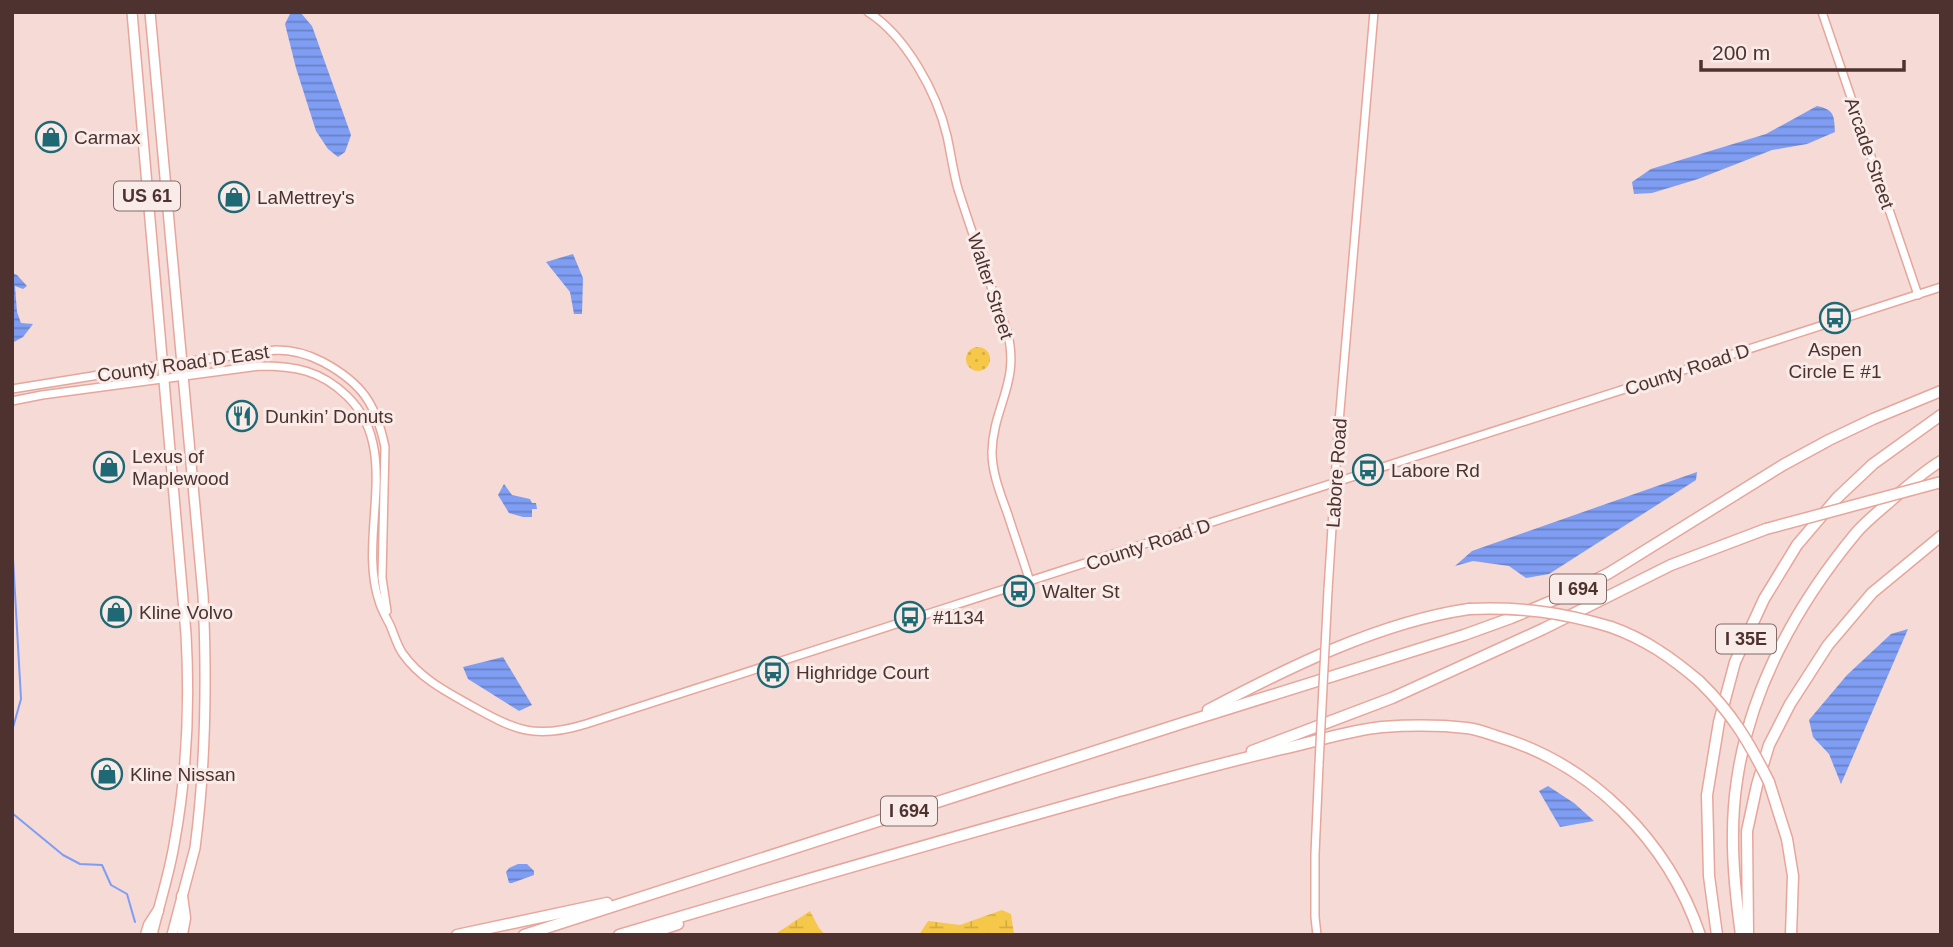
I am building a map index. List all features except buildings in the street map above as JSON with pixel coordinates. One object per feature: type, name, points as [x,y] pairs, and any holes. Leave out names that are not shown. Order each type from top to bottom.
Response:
[{"type":"highway","name":"I 694","points":[[524,935],[1511,618],[1609,573],[1783,465],[1829,440],[1941,391]]},
{"type":"highway","name":"I 35E","points":[[1717,935],[1709,876],[1707,795],[1719,722],[1735,662],[1763,599],[1797,545],[1829,507],[1873,464],[1941,415]]},
{"type":"highway","name":"I 35E","points":[[1741,935],[1732,846],[1737,781],[1751,715],[1780,645],[1818,583],[1857,531],[1925,471],[1941,461]]},
{"type":"highway","name":"I 694","points":[[619,935],[1212,765],[1392,698],[1532,634],[1671,565],[1766,529],[1941,482]]},
{"type":"highway","points":[[1748,935],[1747,831],[1769,745],[1790,704],[1828,645],[1872,593],[1941,536]]},
{"type":"highway","points":[[1186,722],[1254,686],[1338,649],[1444,613],[1507,607],[1550,611],[1611,627],[1653,646],[1699,681],[1735,721],[1754,751],[1769,782],[1787,839],[1793,876],[1791,935]]},
{"type":"highway","points":[[1212,765],[1380,727],[1469,728],[1522,744],[1565,766],[1607,796],[1645,835],[1674,876],[1691,908],[1700,935]]},
{"type":"highway","points":[[645,935],[813,878]]},
{"type":"highway","points":[[182,896],[185,918],[182,935]]},
{"type":"highway","points":[[457,935],[580,907],[632,899]]},
{"type":"highway","points":[[146,935],[158,911]]},
{"type":"main road","name":"US 61","points":[[132,12],[186,634],[188,690],[188,732],[181,801],[172,855],[152,935]]},
{"type":"main road","name":"US 61","points":[[150,12],[203,595],[206,706],[197,835],[172,935]]},
{"type":"street","name":"Walter Street","points":[[868,12],[885,24],[903,44],[936,103],[947,136],[958,190],[1007,331],[1011,367],[993,439],[993,465],[1030,582]]},
{"type":"street","name":"Labore Road","points":[[1317,935],[1315,854],[1328,590],[1338,434],[1374,12]]},
{"type":"street","name":"Arcade Street","points":[[1822,12],[1918,295]]},
{"type":"street","name":"County Road D","points":[[389,622],[401,652],[421,674],[443,690],[506,725],[546,733],[567,730],[1941,287]]},
{"type":"street","name":"County Road D East","points":[[12,389],[162,365],[286,350],[308,354],[342,372],[357,386],[375,414],[385,447],[382,578],[389,622]]},
{"type":"street","name":"County Road D East","points":[[12,401],[259,366],[289,366],[315,373],[335,385],[352,401],[363,416],[372,438],[376,466],[372,561],[379,602],[389,622]]},
{"type":"green space","points":[[978,347],[987,350],[990,359],[987,368],[978,371],[969,368],[966,359],[969,350]]},
{"type":"green space","points":[[1002,910],[1011,914],[1014,935],[919,935],[928,921],[960,925]]},
{"type":"green space","points":[[810,911],[825,935],[774,935]]},
{"type":"water","points":[[291,12],[300,12],[312,26],[351,135],[345,152],[338,157],[328,149],[316,131],[285,24]]},
{"type":"water","points":[[1817,106],[1832,114],[1835,132],[1807,144],[1772,150],[1698,179],[1652,193],[1634,194],[1632,182],[1651,169],[1766,134]]},
{"type":"water","points":[[573,254],[583,278],[582,314],[574,314],[570,292],[546,262]]},
{"type":"water","points":[[12,273],[27,286],[23,289],[15,286],[17,312],[21,323],[33,324],[23,337],[12,343]]},
{"type":"water","points":[[1697,472],[1696,480],[1549,574],[1526,578],[1509,566],[1473,561],[1455,566],[1472,551]]},
{"type":"water","points":[[504,484],[512,495],[536,503],[537,509],[532,509],[532,517],[509,513],[498,495]]},
{"type":"water","points":[[1908,629],[1841,784],[1829,754],[1813,737],[1809,720],[1847,675],[1891,634]]},
{"type":"water","points":[[503,657],[532,705],[519,711],[468,679],[463,667]]},
{"type":"water","points":[[1548,786],[1574,803],[1594,821],[1560,827],[1539,791]]},
{"type":"water","points":[[518,864],[527,864],[534,871],[534,875],[509,883],[506,872]]},
{"type":"waterway","points":[[12,541],[21,699],[12,731]]},
{"type":"waterway","points":[[12,813],[63,855],[80,864],[102,865],[111,885],[127,894],[135,922]]},
{"type":"place","name":"Carmax","points":[[51,137]]},
{"type":"place","name":"LaMettrey's","points":[[234,197]]},
{"type":"place","name":"Aspen Circle E #1","points":[[1835,318]]},
{"type":"place","name":"Dunkin’ Donuts","points":[[242,416]]},
{"type":"place","name":"Lexus of Maplewood","points":[[109,467]]},
{"type":"place","name":"Labore Rd","points":[[1368,470]]},
{"type":"place","name":"Walter St","points":[[1019,591]]},
{"type":"place","name":"Kline Volvo","points":[[116,612]]},
{"type":"place","name":"#1134","points":[[910,617]]},
{"type":"place","name":"Highridge Court","points":[[773,672]]},
{"type":"place","name":"Kline Nissan","points":[[107,774]]}]
